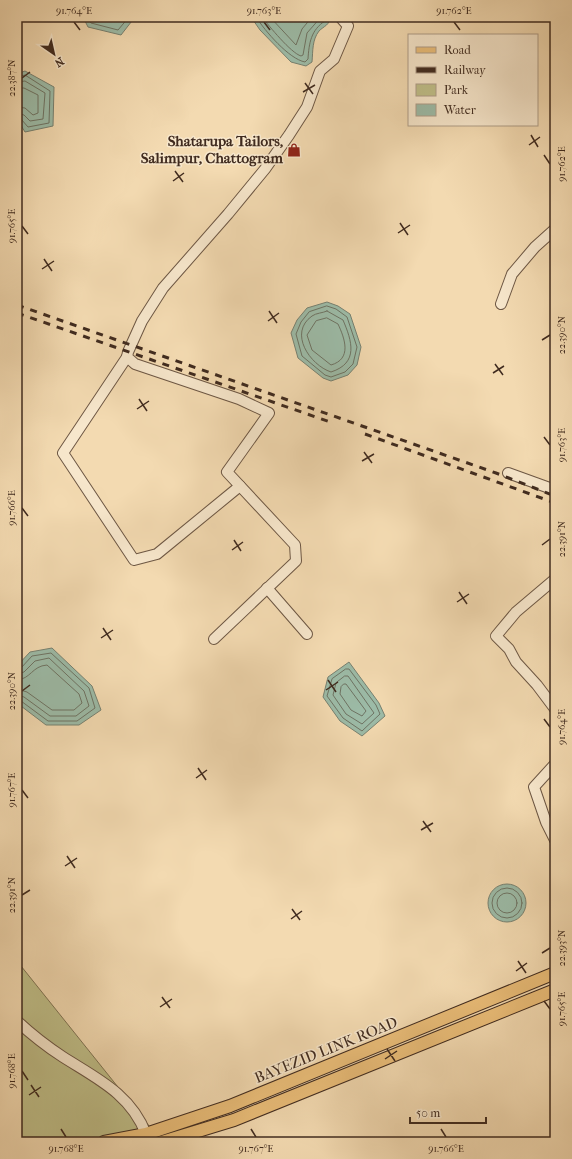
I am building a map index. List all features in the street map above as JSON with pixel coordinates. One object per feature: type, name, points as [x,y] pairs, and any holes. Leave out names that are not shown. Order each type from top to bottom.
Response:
[{"type":"main road","name":"BAYEZID LINK ROAD","points":[[104,1142],[146,1134],[230,1106],[555,973]]},
{"type":"main road","name":"BAYEZID LINK ROAD","points":[[162,1142],[234,1120],[555,990]]},
{"type":"street","points":[[240,486],[157,554],[134,560],[62,453],[127,357],[142,321],[162,288],[228,214],[265,169],[308,107],[320,70],[334,59],[348,26],[340,17]]},
{"type":"street","points":[[501,304],[512,274],[535,246],[555,229]]},
{"type":"street","points":[[127,357],[135,364],[239,399],[269,413],[227,472],[295,545],[296,561],[214,638]]},
{"type":"street","points":[[508,473],[555,490]]},
{"type":"street","points":[[555,579],[516,612],[496,636],[509,649],[516,662],[537,685],[555,709]]},
{"type":"street","points":[[267,588],[307,634]]},
{"type":"street","points":[[555,764],[534,787],[546,822],[555,840]]},
{"type":"street","points":[[17,1021],[30,1034],[109,1086],[131,1105],[140,1118],[146,1134]]},
{"type":"green space","points":[[17,961],[162,1142],[17,1142]]},
{"type":"water","points":[[83,17],[135,17],[121,35],[88,27]]},
{"type":"water","points":[[251,17],[330,17],[330,20],[328,24],[317,34],[313,46],[312,62],[306,66],[291,62],[260,30]]},
{"type":"water","points":[[25,71],[54,87],[53,126],[25,132],[17,119],[17,74]]},
{"type":"water","points":[[327,302],[338,306],[350,314],[361,347],[357,365],[348,375],[331,381],[323,378],[298,358],[291,333],[297,320],[307,308]]},
{"type":"water","points":[[52,648],[92,686],[101,710],[79,725],[46,725],[17,703],[17,666],[30,652]]},
{"type":"water","points":[[349,662],[379,703],[385,716],[362,736],[340,721],[323,697],[328,677]]},
{"type":"water","points":[[503,884],[511,884],[518,887],[523,892],[526,903],[523,914],[518,919],[511,922],[503,922],[496,919],[491,914],[488,907],[488,899],[491,892],[496,887]]},
{"type":"railway","points":[[17,305],[496,473],[555,496]]},
{"type":"railway","points":[[17,313],[333,423]]},
{"type":"railway","points":[[365,434],[555,503]]},
{"type":"place","name":"Shatarupa Tailors, Salimpur, Chattogram","points":[[294,150]]}]
